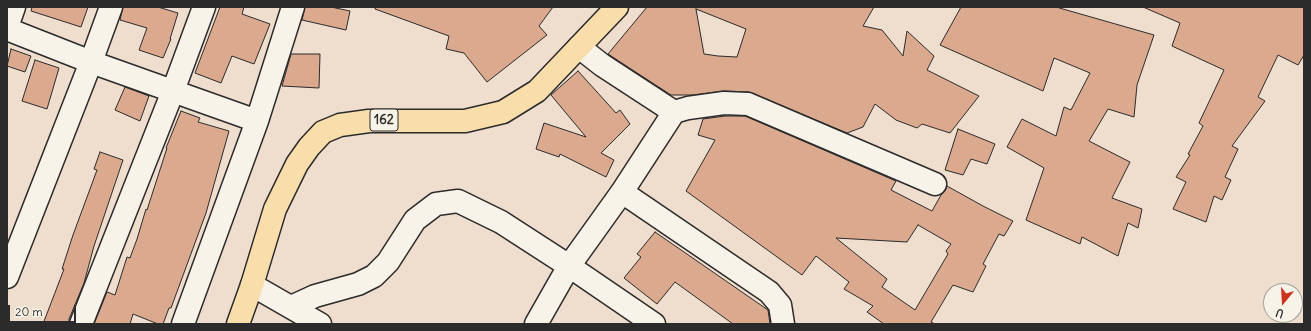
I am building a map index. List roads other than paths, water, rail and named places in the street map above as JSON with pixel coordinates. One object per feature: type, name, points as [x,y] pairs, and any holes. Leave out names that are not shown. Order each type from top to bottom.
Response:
[{"type":"main road","name":"162","points":[[238,324],[276,209],[297,164],[309,147],[323,132],[340,125],[369,120],[465,121],[503,112],[537,91],[617,7]]},
{"type":"street","points":[[14,7],[7,28],[91,62],[257,121]]},
{"type":"street","points":[[7,277],[111,7]]},
{"type":"street","points":[[81,324],[173,91],[204,7]]},
{"type":"street","points":[[183,324],[257,121],[293,7]]},
{"type":"street","points":[[579,47],[602,65],[674,112]]},
{"type":"street","points":[[536,324],[569,266],[622,192],[674,112],[688,108],[724,103],[748,104],[935,184]]},
{"type":"street","points":[[622,192],[769,292],[780,305],[783,324]]},
{"type":"street","points":[[290,307],[315,296],[358,284],[374,276],[388,262],[415,220],[436,204],[458,201],[501,222],[654,324]]},
{"type":"street","points":[[252,285],[320,324]]}]
